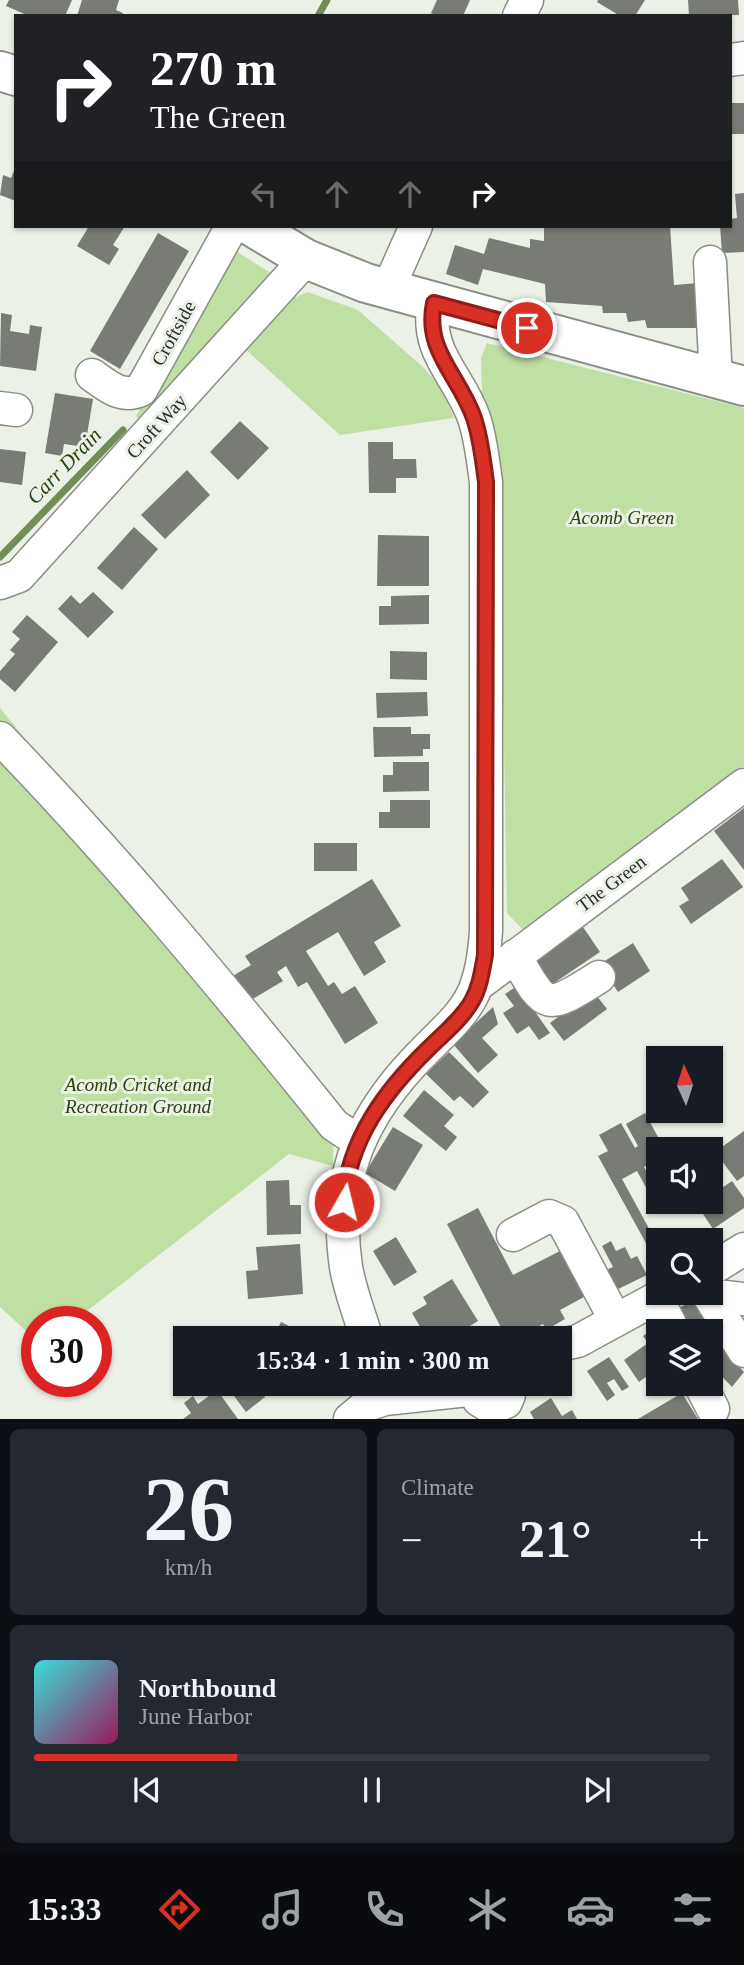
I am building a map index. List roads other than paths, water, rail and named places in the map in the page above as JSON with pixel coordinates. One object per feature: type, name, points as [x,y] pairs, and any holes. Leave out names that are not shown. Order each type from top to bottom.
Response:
[{"type":"main road","points":[[254,228],[306,259],[343,275],[434,303],[730,383]]},
{"type":"street","name":"Croftside","points":[[92,375],[119,393],[132,394],[141,390],[231,228]]},
{"type":"street","points":[[388,289],[415,228]]},
{"type":"street","name":"Croft Way","points":[[0,583],[19,576],[306,259]]},
{"type":"street","points":[[710,262],[730,383]]},
{"type":"street","name":"The Green","points":[[363,1326],[347,1270],[342,1226],[346,1178],[358,1141],[388,1092],[470,1004],[480,983],[486,931],[486,482],[474,417],[433,341],[430,322],[434,303]]},
{"type":"street","points":[[0,738],[70,810],[177,931],[334,1125],[358,1141]]},
{"type":"street","name":"The Green","points":[[480,983],[744,785]]},
{"type":"street","points":[[515,956],[538,995],[548,1000],[567,997],[600,977]]},
{"type":"street","points":[[513,1235],[550,1216],[563,1222],[615,1320]]},
{"type":"street","points":[[723,1271],[744,1249]]},
{"type":"street","points":[[723,1291],[744,1299]]},
{"type":"street","points":[[572,1345],[646,1303]]},
{"type":"street","points":[[719,1305],[744,1351]]},
{"type":"street","points":[[362,1403],[498,1399]]},
{"type":"waterway","name":"Carr Drain","points":[[319,14],[327,0]]},
{"type":"waterway","name":"Carr Drain","points":[[0,557],[123,430]]},
{"type":"park label","name":"Acomb Green","points":[[622,517]]},
{"type":"park label","name":"Acomb Cricket and Recreation Ground","points":[[138,1095]]}]
